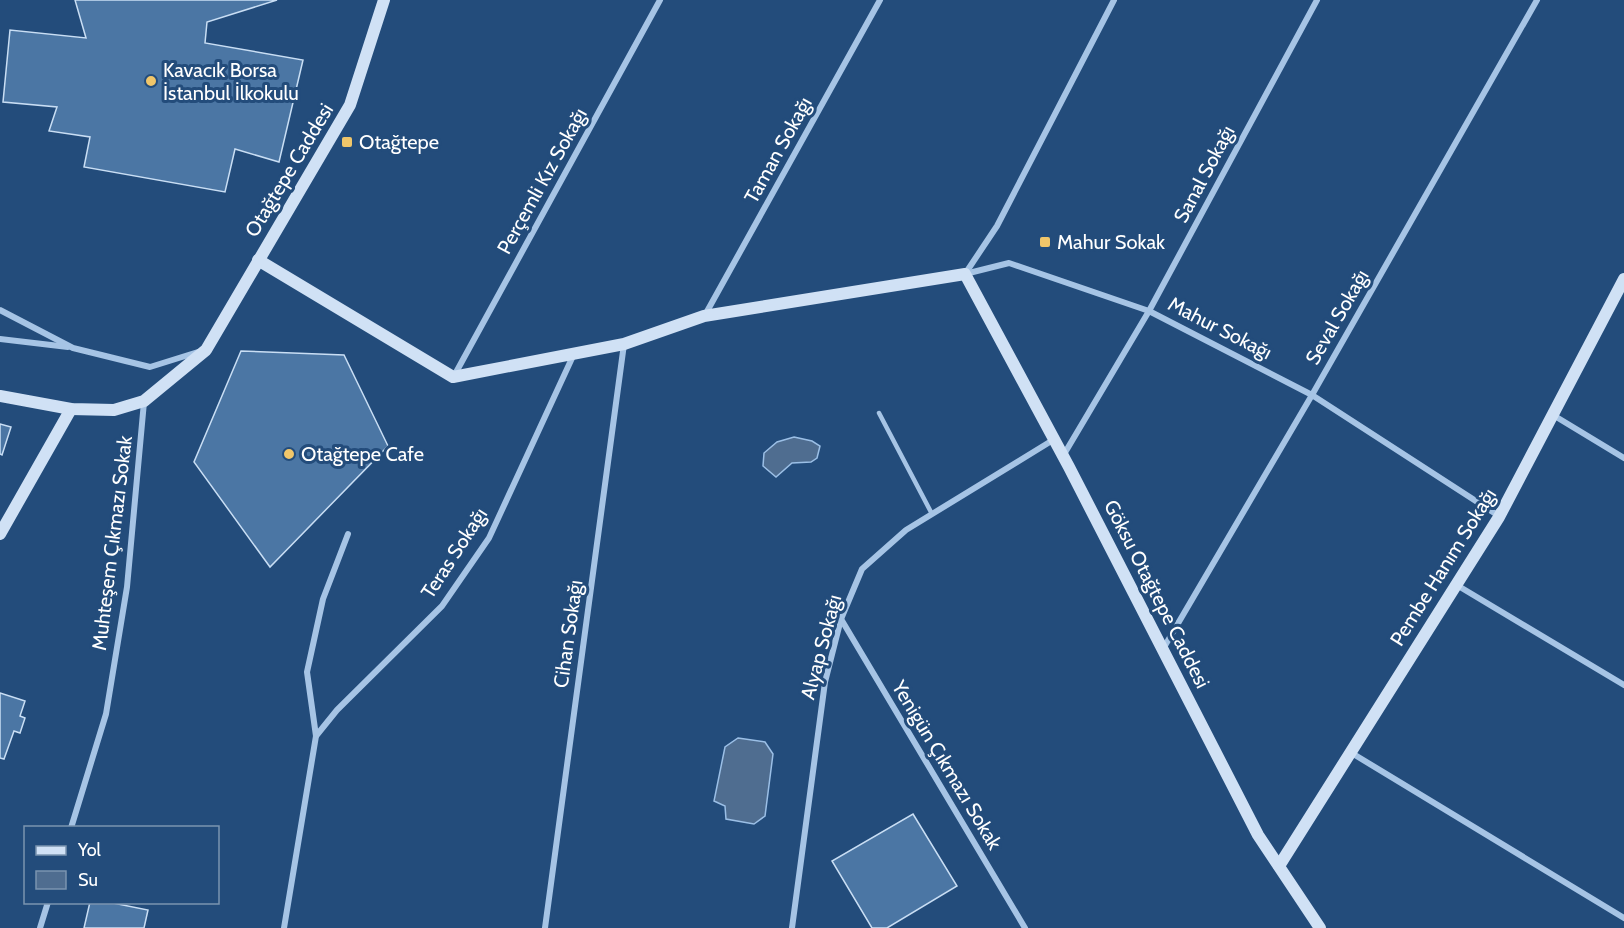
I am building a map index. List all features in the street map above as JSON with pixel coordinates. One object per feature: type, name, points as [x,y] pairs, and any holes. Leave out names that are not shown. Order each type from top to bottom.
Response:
[{"type":"street","name":"Otağtepe Caddesi","points":[[206,350],[350,105],[384,0]]},
{"type":"street","name":"Perçemli Kız Sokağı","points":[[453,377],[660,0]]},
{"type":"street","name":"Taman Sokağı","points":[[704,316],[880,0]]},
{"type":"street","points":[[258,260],[453,377],[573,356],[624,344],[704,316],[965,274],[998,226],[1114,0]]},
{"type":"street","name":"Sanal Sokağı","points":[[1063,456],[1149,310],[1317,0]]},
{"type":"street","name":"Seval Sokağı","points":[[1163,649],[1312,395],[1536,0]]},
{"type":"street","name":"Mahur Sokağı","points":[[965,274],[1009,262],[1149,310],[1312,395],[1499,517]]},
{"type":"street","name":"Göksu Otağtepe Caddesi","points":[[965,274],[1063,456],[1258,835],[1320,928]]},
{"type":"street","name":"Pembe Hanım Sokağı","points":[[1279,866],[1499,517],[1624,279]]},
{"type":"street","points":[[0,310],[73,348]]},
{"type":"street","points":[[0,339],[73,348],[150,367],[206,350]]},
{"type":"street","name":"Cihan Sokağı","points":[[545,928],[624,344]]},
{"type":"street","points":[[0,396],[71,409],[114,410],[144,401],[206,350]]},
{"type":"street","name":"Teras Sokağı","points":[[316,736],[337,710],[442,606],[489,538],[573,356]]},
{"type":"street","name":"Muhteşem Çıkmazı Sokak","points":[[72,826],[106,714],[128,587],[144,401]]},
{"type":"street","points":[[0,534],[71,409]]},
{"type":"street","points":[[1553,416],[1624,458]]},
{"type":"street","name":"Alyap Sokağı","points":[[792,928],[825,682],[841,619],[862,569],[906,530],[1053,440]]},
{"type":"street","name":"Teras Sokağı","points":[[284,928],[316,736],[308,672],[324,599],[348,534]]},
{"type":"street","points":[[1455,584],[1624,685]]},
{"type":"street","name":"Yenigün Çıkmazı Sokak","points":[[841,619],[1025,928]]},
{"type":"street","points":[[1350,752],[1624,918]]},
{"type":"street","points":[[40,928],[48,904]]},
{"type":"lane","points":[[879,413],[932,514]]},
{"type":"water","points":[[794,437],[812,441],[820,446],[817,458],[811,462],[792,463],[776,477],[763,466],[764,453],[777,442]]},
{"type":"water","points":[[738,738],[765,742],[773,754],[765,816],[754,824],[726,819],[725,806],[714,801],[725,747]]},
{"type":"building","name":"Kavacık Borsa İstanbul İlkokulu","points":[[75,0],[277,0],[207,22],[205,43],[303,60],[279,162],[235,149],[225,192],[84,167],[90,137],[49,131],[57,107],[3,102],[10,30],[86,38]]},
{"type":"building","name":"Otağtepe Cafe","points":[[241,351],[344,355],[388,446],[270,567],[194,462]]},
{"type":"building","points":[[0,424],[11,427],[2,455],[0,454]]},
{"type":"building","points":[[0,693],[25,701],[20,716],[25,718],[20,733],[14,731],[4,759],[0,758]]},
{"type":"building","points":[[913,814],[957,886],[887,928],[872,928],[832,861]]},
{"type":"building","points":[[90,904],[118,904],[148,910],[144,928],[84,928]]},
{"type":"place","name":"Kavacık Borsa İstanbul İlkokulu","points":[[151,81]]},
{"type":"place","name":"Otağtepe","points":[[347,142]]},
{"type":"place","name":"Mahur Sokak","points":[[1045,242]]},
{"type":"place","name":"Otağtepe Cafe","points":[[289,454]]}]
